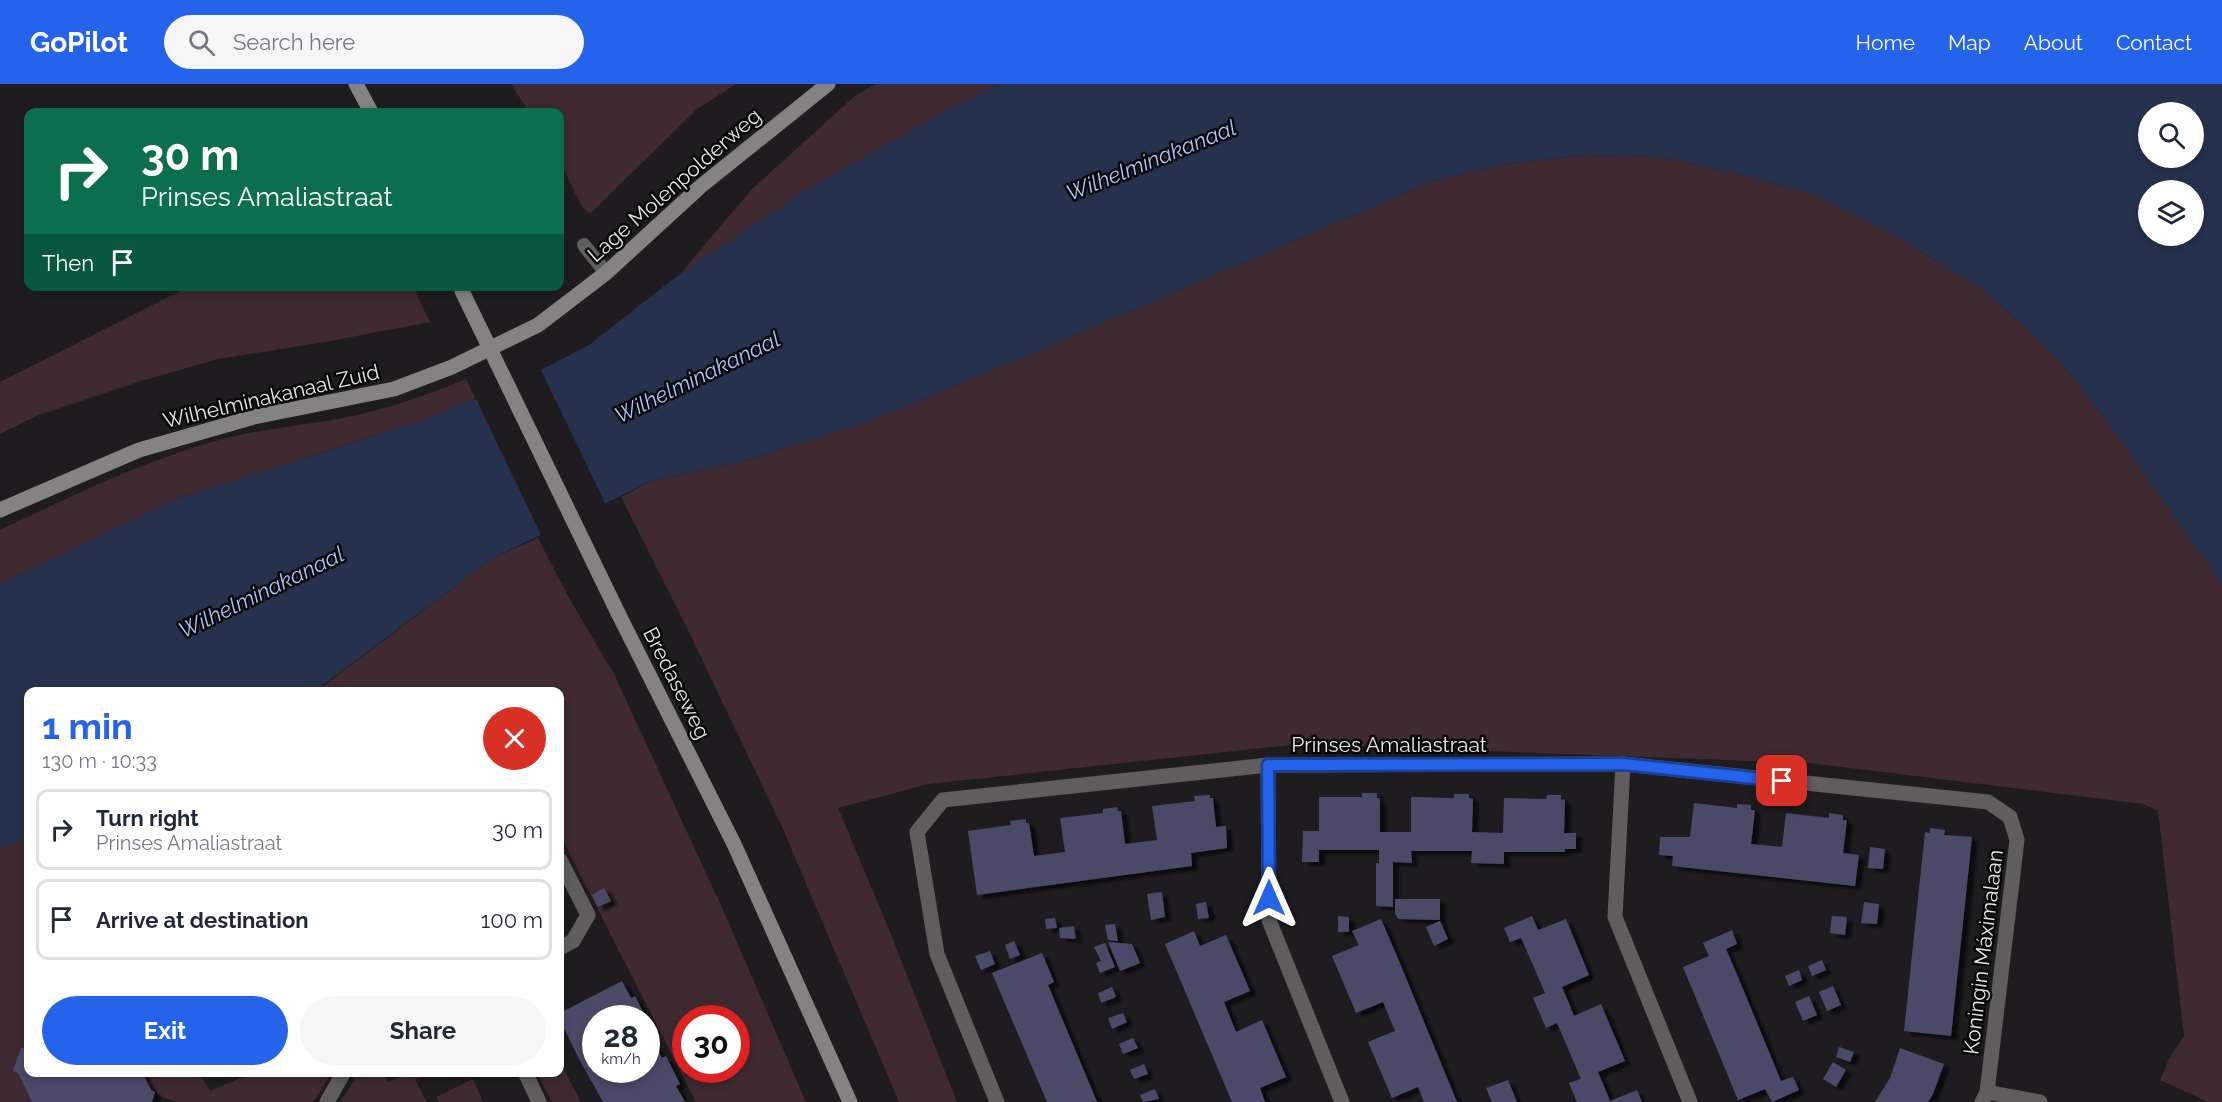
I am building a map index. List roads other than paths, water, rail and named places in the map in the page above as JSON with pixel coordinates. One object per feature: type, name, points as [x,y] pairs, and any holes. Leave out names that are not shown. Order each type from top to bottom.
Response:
[{"type":"street","points":[[356,84],[369,108]]},
{"type":"street","name":"Lage Molenpolderweg","points":[[452,367],[538,325],[606,273],[701,186],[828,84]]},
{"type":"street","name":"Bredaseweg","points":[[462,291],[618,613],[734,844],[850,1102]]},
{"type":"street","name":"Wilhelminakanaal Zuid","points":[[0,510],[139,450],[254,417],[394,389],[452,367]]},
{"type":"street","points":[[1623,764],[1615,917],[1690,1102]]},
{"type":"street","name":"Prinses Amaliastraat","points":[[997,1102],[937,954],[917,832],[943,800],[1268,765],[1623,764],[1988,802],[2010,817]]},
{"type":"street","points":[[1268,765],[1269,921],[1342,1102]]},
{"type":"street","name":"Koningin Máximalaan","points":[[2010,817],[2017,840],[1984,1097],[2040,1102]]},
{"type":"street","points":[[564,870],[588,915],[573,941],[564,946]]},
{"type":"street","points":[[327,1102],[341,1077]]},
{"type":"street","points":[[527,1077],[539,1102]]},
{"type":"lane","points":[[584,245],[606,273]]},
{"type":"water","name":"Wilhelminakanaal","points":[[1000,84],[2222,84],[2222,585],[2111,426],[2062,364],[2021,323],[1976,285],[1887,231],[1815,195],[1748,176],[1660,157],[1588,155],[1512,163],[1436,180],[868,422],[748,460],[651,481],[493,558],[320,687],[24,687],[24,838],[0,850],[0,584],[179,498],[424,420],[472,399],[481,401],[589,345],[681,273],[808,189],[949,109]]}]
